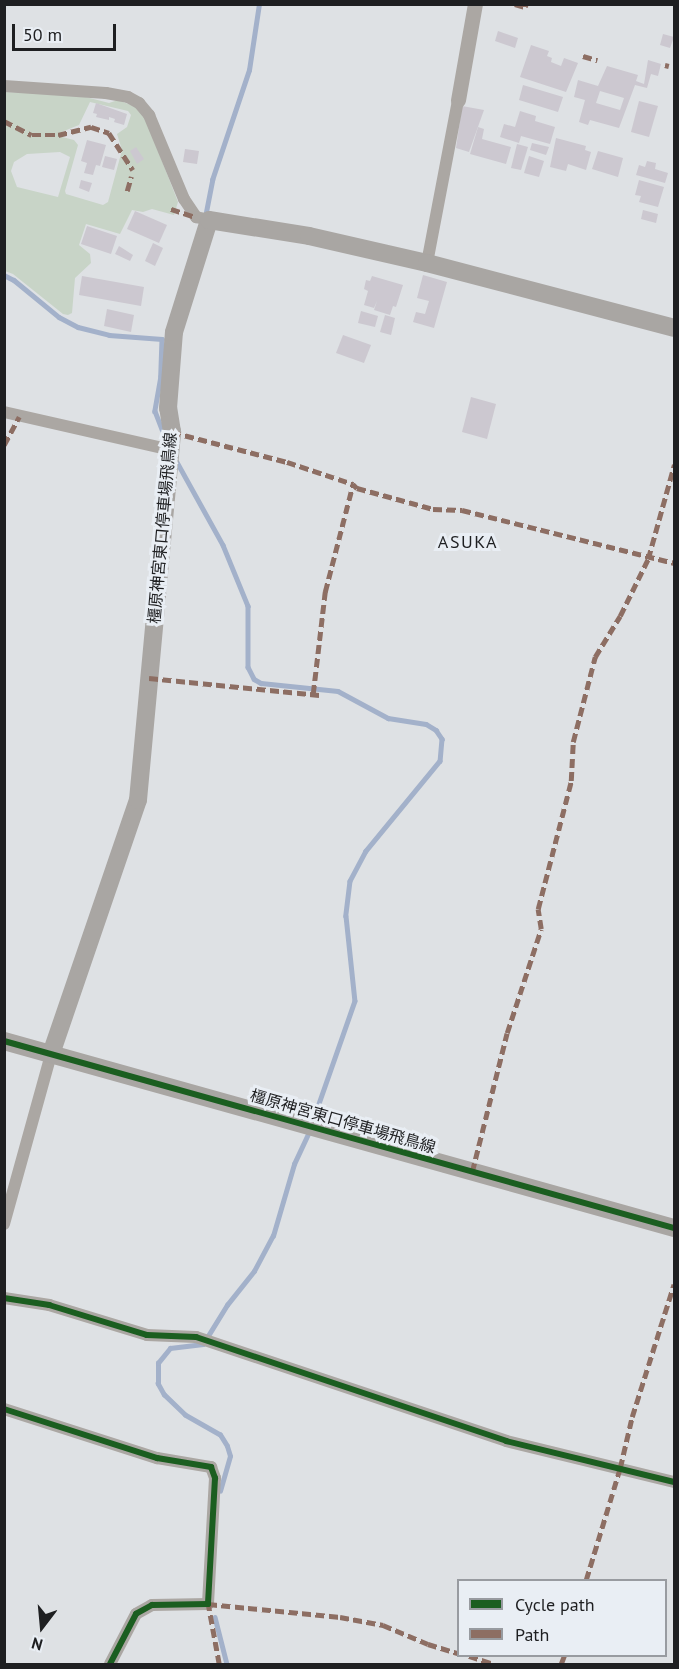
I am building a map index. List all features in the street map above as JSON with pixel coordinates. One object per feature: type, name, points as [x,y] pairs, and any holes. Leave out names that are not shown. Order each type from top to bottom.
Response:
[{"type":"main road","points":[[209,220],[309,236],[427,263],[675,328]]},
{"type":"main road","name":"橿原神宮東口停車場飛鳥線","points":[[51,1054],[138,800],[171,450],[172,432],[168,408],[174,332],[209,220]]},
{"type":"main road","name":"橿原神宮東口停車場飛鳥線","points":[[4,1041],[675,1228]]},
{"type":"street","points":[[427,263],[476,4]]},
{"type":"street","points":[[4,86],[106,93],[128,97],[139,103],[149,116],[184,199],[196,216],[209,220]]},
{"type":"street","points":[[4,412],[171,450]]},
{"type":"street","points":[[4,1224],[9,1193],[51,1054]]},
{"type":"street","points":[[4,1298],[49,1305],[147,1335],[196,1337],[506,1441],[675,1482]]},
{"type":"street","points":[[4,1409],[157,1458],[211,1467],[215,1478],[208,1604],[152,1605],[136,1614],[110,1665]]},
{"type":"green space","points":[[4,92],[78,95],[109,103],[118,100],[136,107],[144,115],[178,202],[174,215],[152,209],[143,212],[132,210],[120,234],[86,224],[79,245],[90,254],[91,263],[75,278],[72,313],[68,315],[63,314],[13,274],[5,271]],"holes":[[[90,102],[128,111],[131,115],[127,127],[117,134],[122,150],[108,202],[103,205],[66,194],[65,191],[78,145],[74,140],[62,137],[59,133],[79,125]],[[60,152],[70,157],[58,197],[17,187],[11,171],[14,162],[27,154]]]},
{"type":"building","points":[[498,31],[518,38],[515,48],[495,41]]},
{"type":"building","points":[[663,34],[674,37],[670,48],[660,45]]},
{"type":"building","points":[[531,45],[549,51],[547,56],[552,58],[551,62],[561,66],[564,58],[578,63],[566,92],[520,77]]},
{"type":"building","points":[[648,60],[661,64],[658,76],[651,74],[647,88],[635,85],[619,128],[590,120],[588,125],[579,122],[585,100],[574,97],[578,80],[598,86],[607,66],[638,75],[636,81],[644,84]],"holes":[[[600,91],[624,98],[620,110],[596,103]]]},
{"type":"building","points":[[523,85],[563,97],[558,112],[519,100]]},
{"type":"building","points":[[639,101],[658,106],[649,137],[631,132]]},
{"type":"building","points":[[96,103],[127,114],[124,125],[114,122],[115,119],[109,117],[109,120],[96,117],[97,114],[93,113]]},
{"type":"building","points":[[462,106],[484,110],[469,152],[456,148]]},
{"type":"building","points":[[520,111],[536,116],[535,121],[555,127],[550,144],[521,136],[519,143],[500,137],[504,124],[515,127]]},
{"type":"building","points":[[478,127],[484,129],[482,139],[511,147],[506,164],[470,154]]},
{"type":"building","points":[[556,138],[586,146],[585,150],[591,152],[586,170],[568,164],[566,171],[550,167]]},
{"type":"building","points":[[87,140],[106,145],[100,166],[96,165],[93,175],[84,173],[87,163],[81,161]]},
{"type":"building","points":[[532,143],[549,147],[546,155],[530,150]]},
{"type":"building","points":[[517,144],[528,147],[521,170],[511,168]]},
{"type":"building","points":[[136,147],[144,159],[137,164],[130,151]]},
{"type":"building","points":[[185,149],[199,151],[197,164],[183,162]]},
{"type":"building","points":[[598,151],[623,158],[618,177],[592,169]]},
{"type":"building","points":[[105,156],[117,159],[114,170],[102,167]]},
{"type":"building","points":[[529,156],[544,161],[539,177],[524,173]]},
{"type":"building","points":[[647,161],[656,163],[655,169],[668,173],[665,183],[636,175],[639,165],[645,167]]},
{"type":"building","points":[[81,180],[92,183],[89,192],[79,188]]},
{"type":"building","points":[[639,180],[664,187],[658,207],[639,202],[641,196],[635,195]]},
{"type":"building","points":[[643,210],[658,214],[656,223],[641,219]]},
{"type":"building","points":[[135,211],[167,225],[159,243],[127,229]]},
{"type":"building","points":[[87,226],[117,236],[111,254],[81,244]]},
{"type":"building","points":[[153,243],[163,248],[155,266],[145,261]]},
{"type":"building","points":[[119,246],[133,255],[130,261],[115,254]]},
{"type":"building","points":[[423,275],[447,282],[434,328],[413,322],[416,312],[425,314],[429,301],[417,298]]},
{"type":"building","points":[[82,276],[144,287],[141,306],[79,295]]},
{"type":"building","points":[[372,276],[403,285],[396,307],[393,306],[390,315],[374,310],[377,301],[374,308],[364,305],[368,291],[364,289],[366,280],[370,281]]},
{"type":"building","points":[[107,309],[134,315],[131,332],[104,326]]},
{"type":"building","points":[[361,311],[378,316],[375,327],[358,323]]},
{"type":"building","points":[[385,315],[395,318],[391,335],[380,332]]},
{"type":"building","points":[[343,335],[371,345],[364,363],[336,353]]},
{"type":"building","points":[[471,397],[496,404],[487,439],[462,432]]},
{"type":"waterway","points":[[206,212],[212,180],[249,70],[259,4]]},
{"type":"waterway","points":[[4,275],[14,280],[59,317],[78,327],[109,335],[162,339],[161,376],[155,411],[165,437]]},
{"type":"waterway","points":[[177,462],[223,545],[248,606],[248,667],[254,679],[261,683],[338,691],[388,718],[426,724],[436,730],[442,739],[440,761],[366,851],[350,881],[346,916],[355,1001],[313,1121]]},
{"type":"waterway","points":[[220,1491],[230,1456],[227,1446],[220,1435],[185,1415],[164,1395],[158,1384],[158,1363],[170,1348],[203,1344],[227,1305],[254,1271],[273,1236],[294,1164],[309,1132]]},
{"type":"waterway","points":[[215,1617],[227,1664]]},
{"type":"marked path","points":[[515,4],[525,7],[526,4]]},
{"type":"marked path","points":[[583,56],[597,60]]},
{"type":"marked path","points":[[665,65],[669,66]]},
{"type":"marked path","points":[[4,121],[32,135],[58,135],[91,127],[109,133],[133,170]]},
{"type":"marked path","points":[[127,191],[131,177]]},
{"type":"marked path","points":[[171,209],[196,217]]},
{"type":"marked path","points":[[4,445],[19,417]]},
{"type":"marked path","points":[[172,432],[287,462],[353,484],[357,488],[433,509],[462,510],[674,563]]},
{"type":"marked path","points":[[472,1172],[507,1033],[541,929],[538,909],[571,781],[573,742],[595,657],[620,616],[648,559],[674,465]]},
{"type":"marked path","points":[[313,694],[325,592],[353,484]]},
{"type":"marked path","points":[[149,678],[319,695]]},
{"type":"marked path","points":[[586,1579],[620,1468],[632,1417],[674,1284]]},
{"type":"marked path","points":[[219,1664],[208,1604],[340,1617],[383,1625],[428,1644],[457,1653]]},
{"type":"marked path","points":[[472,1657],[493,1664]]},
{"type":"marked path","points":[[561,1664],[564,1657]]},
{"type":"cycle path","points":[[4,1041],[674,1228]]},
{"type":"cycle path","points":[[4,1298],[49,1305],[147,1335],[196,1337],[506,1441],[674,1482]]},
{"type":"cycle path","points":[[4,1409],[157,1458],[211,1467],[215,1478],[208,1604],[152,1605],[136,1614],[110,1664]]},
{"type":"district","name":"ASUKA","points":[[468,542]]}]
